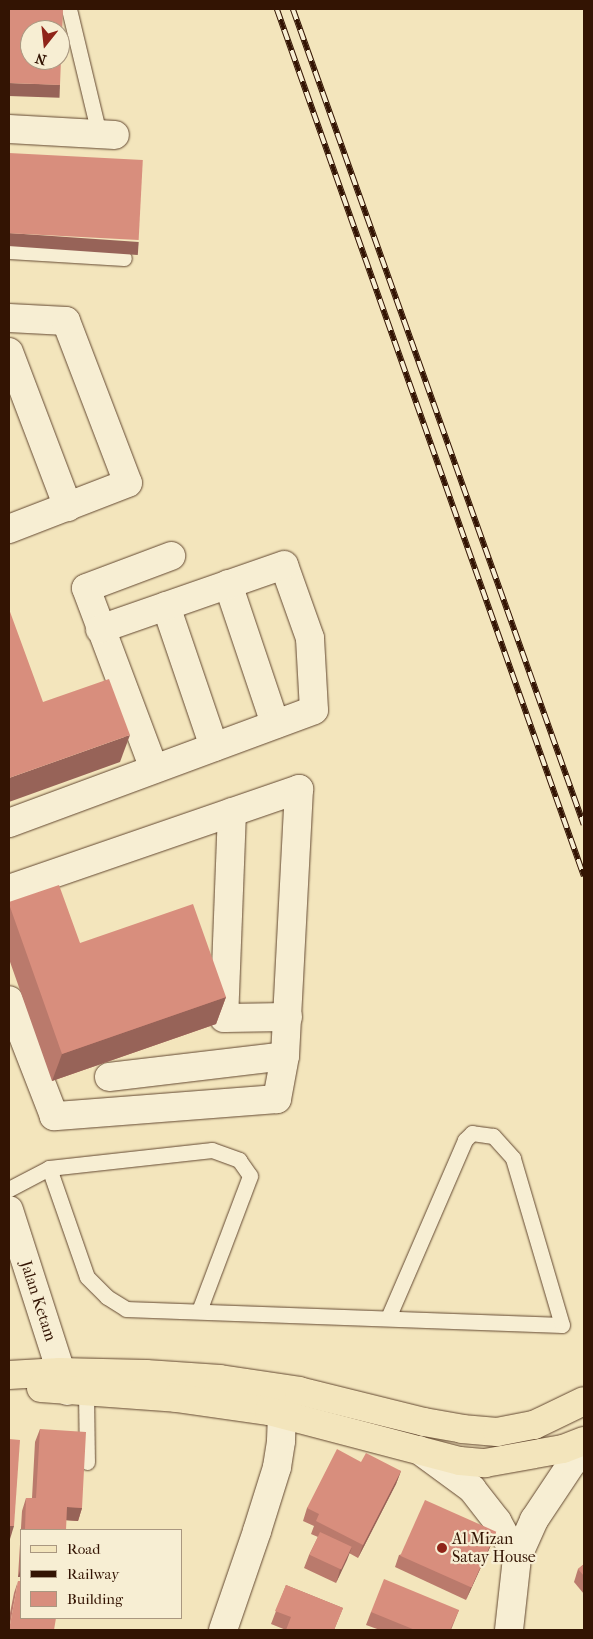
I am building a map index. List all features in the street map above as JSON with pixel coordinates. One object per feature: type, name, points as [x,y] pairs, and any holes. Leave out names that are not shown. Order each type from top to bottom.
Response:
[{"type":"main road","points":[[9,1385],[71,1385],[146,1374],[220,1379],[299,1392],[424,1422],[462,1429],[496,1432],[534,1425],[584,1401]]},
{"type":"main road","points":[[9,1375],[282,1414],[460,1461],[485,1463],[562,1450],[584,1441]]},
{"type":"street","points":[[9,129],[107,134]]},
{"type":"street","points":[[9,318],[66,321],[128,483],[9,529]]},
{"type":"street","points":[[9,352],[68,507]]},
{"type":"street","points":[[154,769],[86,588],[171,556]]},
{"type":"street","points":[[9,823],[314,710],[310,638],[284,564],[100,629]]},
{"type":"street","points":[[228,584],[275,724]]},
{"type":"street","points":[[166,606],[214,747]]},
{"type":"street","points":[[9,889],[299,789],[288,1017],[285,1056],[277,1099],[54,1116],[9,1000]]},
{"type":"street","points":[[232,812],[224,1018],[288,1017]]},
{"type":"street","points":[[109,1077],[285,1056]]},
{"type":"street","name":"Jalan Ketam","points":[[9,1210],[71,1385]]},
{"type":"street","points":[[223,1630],[252,1548],[277,1467],[281,1441],[282,1414]]},
{"type":"street","points":[[417,1449],[472,1489],[497,1521],[517,1558]]},
{"type":"street","points":[[509,1630],[517,1558],[534,1520],[572,1463],[584,1452]]},
{"type":"lane","points":[[69,9],[107,134]]},
{"type":"lane","points":[[9,251],[124,258]]},
{"type":"lane","points":[[49,1168],[86,1276],[107,1297],[126,1309],[562,1325],[513,1158],[493,1136],[472,1133],[465,1140],[388,1318]]},
{"type":"lane","points":[[9,1189],[49,1168],[212,1150],[239,1160],[250,1176],[199,1311]]},
{"type":"lane","points":[[71,1385],[87,1462]]},
{"type":"building","points":[[9,9],[63,9],[63,20],[20,20],[20,70],[61,70],[60,85],[9,83]]},
{"type":"building","points":[[9,153],[143,160],[139,240],[9,233]]},
{"type":"building","points":[[9,609],[43,702],[109,679],[130,735],[9,778]]},
{"type":"building","points":[[59,885],[80,943],[193,904],[226,997],[62,1054],[9,904],[9,902]]},
{"type":"building","points":[[40,1429],[86,1432],[82,1508],[67,1507],[66,1529],[25,1529],[26,1498],[36,1498]]},
{"type":"building","points":[[9,1439],[20,1440],[14,1526],[9,1526]]},
{"type":"building","points":[[337,1449],[361,1462],[366,1453],[401,1471],[363,1545],[316,1521],[319,1514],[307,1508]]},
{"type":"building","points":[[425,1500],[496,1532],[471,1587],[400,1556]]},
{"type":"building","points":[[320,1532],[352,1547],[341,1569],[309,1555]]},
{"type":"building","points":[[584,1564],[584,1576],[578,1569]]},
{"type":"building","points":[[384,1579],[459,1610],[450,1630],[415,1630],[371,1612]]},
{"type":"building","points":[[18,1581],[20,1581],[20,1619],[56,1619],[54,1630],[9,1630]]},
{"type":"building","points":[[286,1585],[343,1608],[334,1630],[286,1630],[291,1617],[275,1611]]},
{"type":"railway","points":[[277,9],[584,876]]},
{"type":"railway","points":[[293,9],[584,825]]},
{"type":"place","name":"Al Mizan Satay House","points":[[442,1548]]}]
